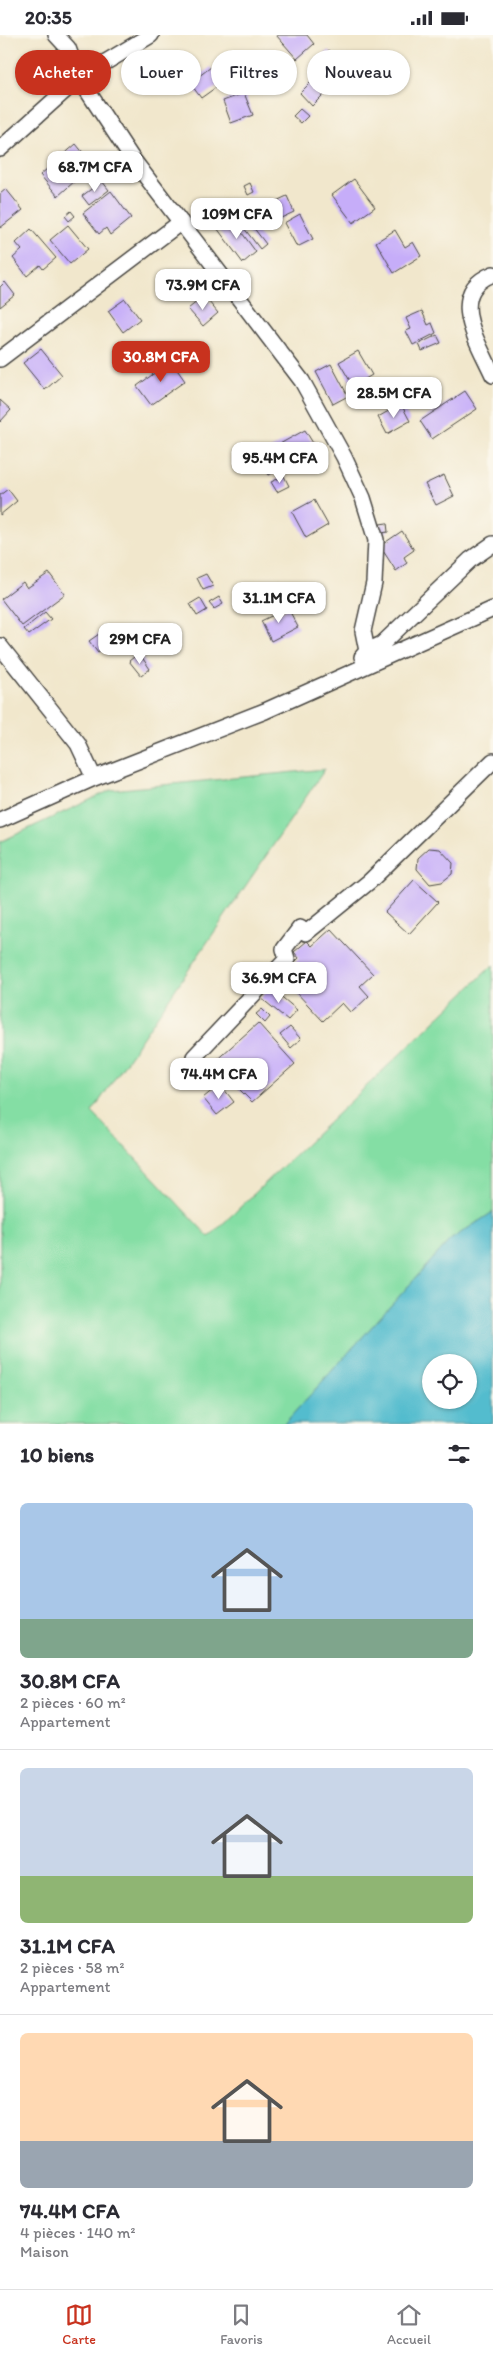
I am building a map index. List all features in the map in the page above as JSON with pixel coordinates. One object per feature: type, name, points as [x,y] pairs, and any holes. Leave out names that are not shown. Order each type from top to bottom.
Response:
[{"type":"street","points":[[56,35],[69,50]]},
{"type":"street","points":[[111,59],[150,35]]},
{"type":"street","points":[[0,149],[60,95]]},
{"type":"street","points":[[90,95],[130,157],[302,381],[344,457],[363,498],[376,540],[374,583],[363,631],[367,651]]},
{"type":"street","points":[[0,359],[181,222]]},
{"type":"street","points":[[493,274],[475,287],[468,298],[467,309],[471,324],[493,375]]},
{"type":"street","points":[[344,676],[367,651],[382,644],[470,560],[493,544]]},
{"type":"street","points":[[0,821],[94,778],[265,711],[493,609]]},
{"type":"street","points":[[0,646],[78,744],[94,778]]},
{"type":"street","points":[[194,1057],[287,959],[284,949],[300,928],[306,933],[370,881],[493,761]]},
{"type":"green space","points":[[325,769],[92,1112],[209,1237],[493,965],[493,1212],[450,1240],[284,1424],[0,1424],[0,842],[111,790]]},
{"type":"water","points":[[493,1212],[493,1424],[284,1424],[450,1240]]},
{"type":"building","points":[[276,35],[307,35],[314,44],[297,59],[297,50],[289,50]]},
{"type":"building","points":[[211,67],[211,91],[201,98],[199,95],[201,95],[201,75]]},
{"type":"building","points":[[307,86],[307,95],[323,95],[312,106],[300,93]]},
{"type":"building","points":[[239,95],[245,95],[253,115],[231,123],[223,101]]},
{"type":"building","points":[[300,109],[308,116],[301,123],[293,116]]},
{"type":"building","points":[[76,144],[93,165],[58,196],[40,175]]},
{"type":"building","points":[[354,179],[375,207],[353,223],[332,195]]},
{"type":"building","points":[[102,181],[109,190],[89,205],[82,196]]},
{"type":"building","points":[[250,183],[254,192],[248,195],[244,186]]},
{"type":"building","points":[[6,189],[23,210],[0,228],[0,194]]},
{"type":"building","points":[[111,191],[131,218],[110,235],[106,228],[99,234],[83,213]]},
{"type":"building","points":[[287,196],[294,212],[266,225],[259,209]]},
{"type":"building","points":[[71,211],[75,216],[69,221],[65,216]]},
{"type":"building","points":[[203,212],[209,221],[199,228],[193,219]]},
{"type":"building","points":[[243,214],[266,244],[260,249],[237,219]]},
{"type":"building","points":[[300,214],[313,239],[297,247],[284,223]]},
{"type":"building","points":[[231,218],[256,252],[243,263],[217,228]]},
{"type":"building","points":[[68,225],[88,249],[70,264],[50,240]]},
{"type":"building","points":[[31,229],[56,258],[43,269],[40,265],[27,276],[13,258],[22,250],[16,243]]},
{"type":"building","points":[[395,230],[405,247],[413,242],[421,256],[394,273],[376,242]]},
{"type":"building","points":[[5,282],[15,295],[0,307],[0,287]]},
{"type":"building","points":[[204,296],[218,313],[203,326],[188,309]]},
{"type":"building","points":[[125,299],[140,319],[123,332],[108,311]]},
{"type":"building","points":[[422,311],[428,325],[432,323],[436,333],[413,345],[406,331],[411,329],[406,318]]},
{"type":"building","points":[[437,335],[441,343],[422,351],[419,344]]},
{"type":"building","points":[[41,349],[62,375],[45,390],[23,363]]},
{"type":"building","points":[[358,351],[372,375],[353,386],[339,362]]},
{"type":"building","points":[[171,361],[185,381],[151,405],[137,386]]},
{"type":"building","points":[[331,364],[348,396],[333,404],[316,372]]},
{"type":"building","points":[[465,391],[477,409],[432,439],[420,421]]},
{"type":"building","points":[[0,400],[11,410],[0,422]]},
{"type":"building","points":[[401,404],[410,421],[387,434],[378,417]]},
{"type":"building","points":[[305,430],[316,448],[269,475],[258,456]]},
{"type":"building","points":[[444,475],[454,496],[436,505],[425,484]]},
{"type":"building","points":[[284,476],[289,486],[277,492],[271,482]]},
{"type":"building","points":[[8,489],[17,501],[0,515],[0,495]]},
{"type":"building","points":[[314,500],[328,525],[306,538],[292,512]]},
{"type":"building","points":[[387,523],[388,532],[381,533],[380,524]]},
{"type":"building","points":[[402,531],[414,550],[404,557],[407,563],[396,571],[380,546]]},
{"type":"building","points":[[49,573],[65,594],[22,626],[1,599],[23,582],[27,588]]},
{"type":"building","points":[[206,574],[213,586],[203,590],[197,578]]},
{"type":"building","points":[[219,597],[223,604],[214,609],[209,603]]},
{"type":"building","points":[[200,598],[207,610],[197,616],[190,604]]},
{"type":"building","points":[[288,608],[298,627],[271,641],[261,621]]},
{"type":"building","points":[[45,612],[51,619],[29,635],[24,629]]},
{"type":"building","points":[[99,634],[107,646],[98,653],[89,641]]},
{"type":"building","points":[[139,653],[150,669],[141,676],[129,661]]},
{"type":"building","points":[[429,848],[440,849],[453,863],[452,874],[442,882],[430,884],[417,869],[418,858]]},
{"type":"building","points":[[414,880],[438,902],[409,934],[385,912]]},
{"type":"building","points":[[331,929],[373,974],[360,986],[369,996],[351,1013],[342,1003],[323,1021],[281,976],[299,958],[294,952],[307,941],[312,946]]},
{"type":"building","points":[[270,987],[297,1010],[288,1020],[261,998]]},
{"type":"building","points":[[262,1009],[270,1017],[265,1023],[256,1014]]},
{"type":"building","points":[[258,1023],[295,1064],[252,1102],[213,1063]]},
{"type":"building","points":[[290,1027],[301,1039],[291,1048],[280,1035]]},
{"type":"building","points":[[220,1084],[234,1102],[217,1115],[203,1098]]}]
